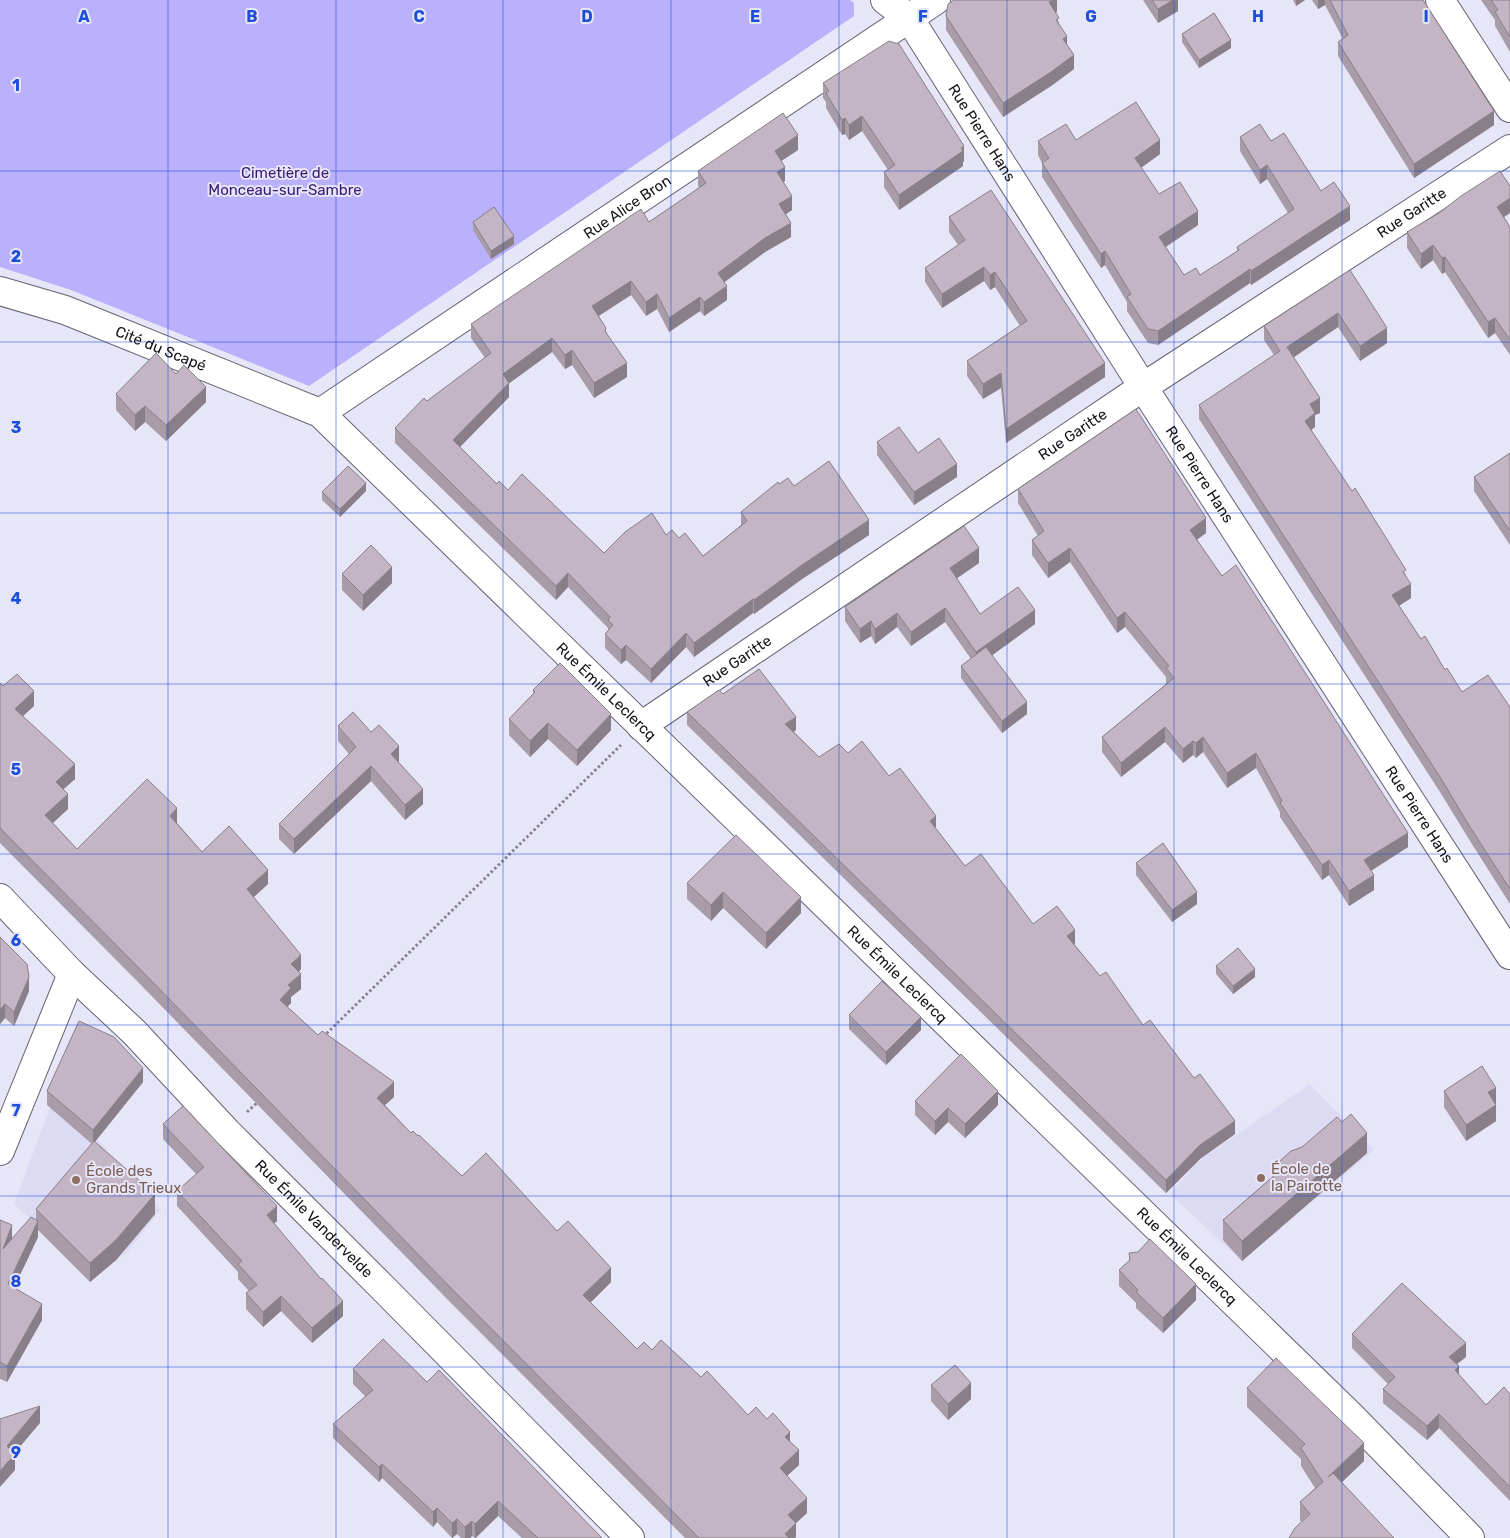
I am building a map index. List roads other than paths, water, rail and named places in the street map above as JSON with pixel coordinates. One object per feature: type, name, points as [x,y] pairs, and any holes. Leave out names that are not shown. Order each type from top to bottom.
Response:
[{"type":"street","name":"Rue Pierre Hans","points":[[886,0],[909,18],[1143,388],[1510,955]]},
{"type":"street","name":"Rue Alice Bron","points":[[320,413],[936,0]]},
{"type":"street","points":[[1440,0],[1510,108]]},
{"type":"street","name":"Rue Garitte","points":[[641,726],[1143,388],[1510,149]]},
{"type":"street","name":"Cité du Scapé","points":[[0,292],[65,310],[320,413]]},
{"type":"street","name":"Rue Émile Leclercq","points":[[320,413],[1351,1416],[1470,1538]]},
{"type":"street","name":"Rue Émile Vandervelde","points":[[0,898],[72,974],[134,1032],[227,1132],[384,1288],[630,1538]]},
{"type":"street","points":[[0,1151],[72,974]]},
{"type":"place","name":"École de la Pairotte","points":[[1261,1178]]},
{"type":"place","name":"École des Grands Trieux","points":[[76,1180]]},
{"type":"park label","name":"Cimetière de Monceau-sur-Sambre","points":[[285,182]]}]
